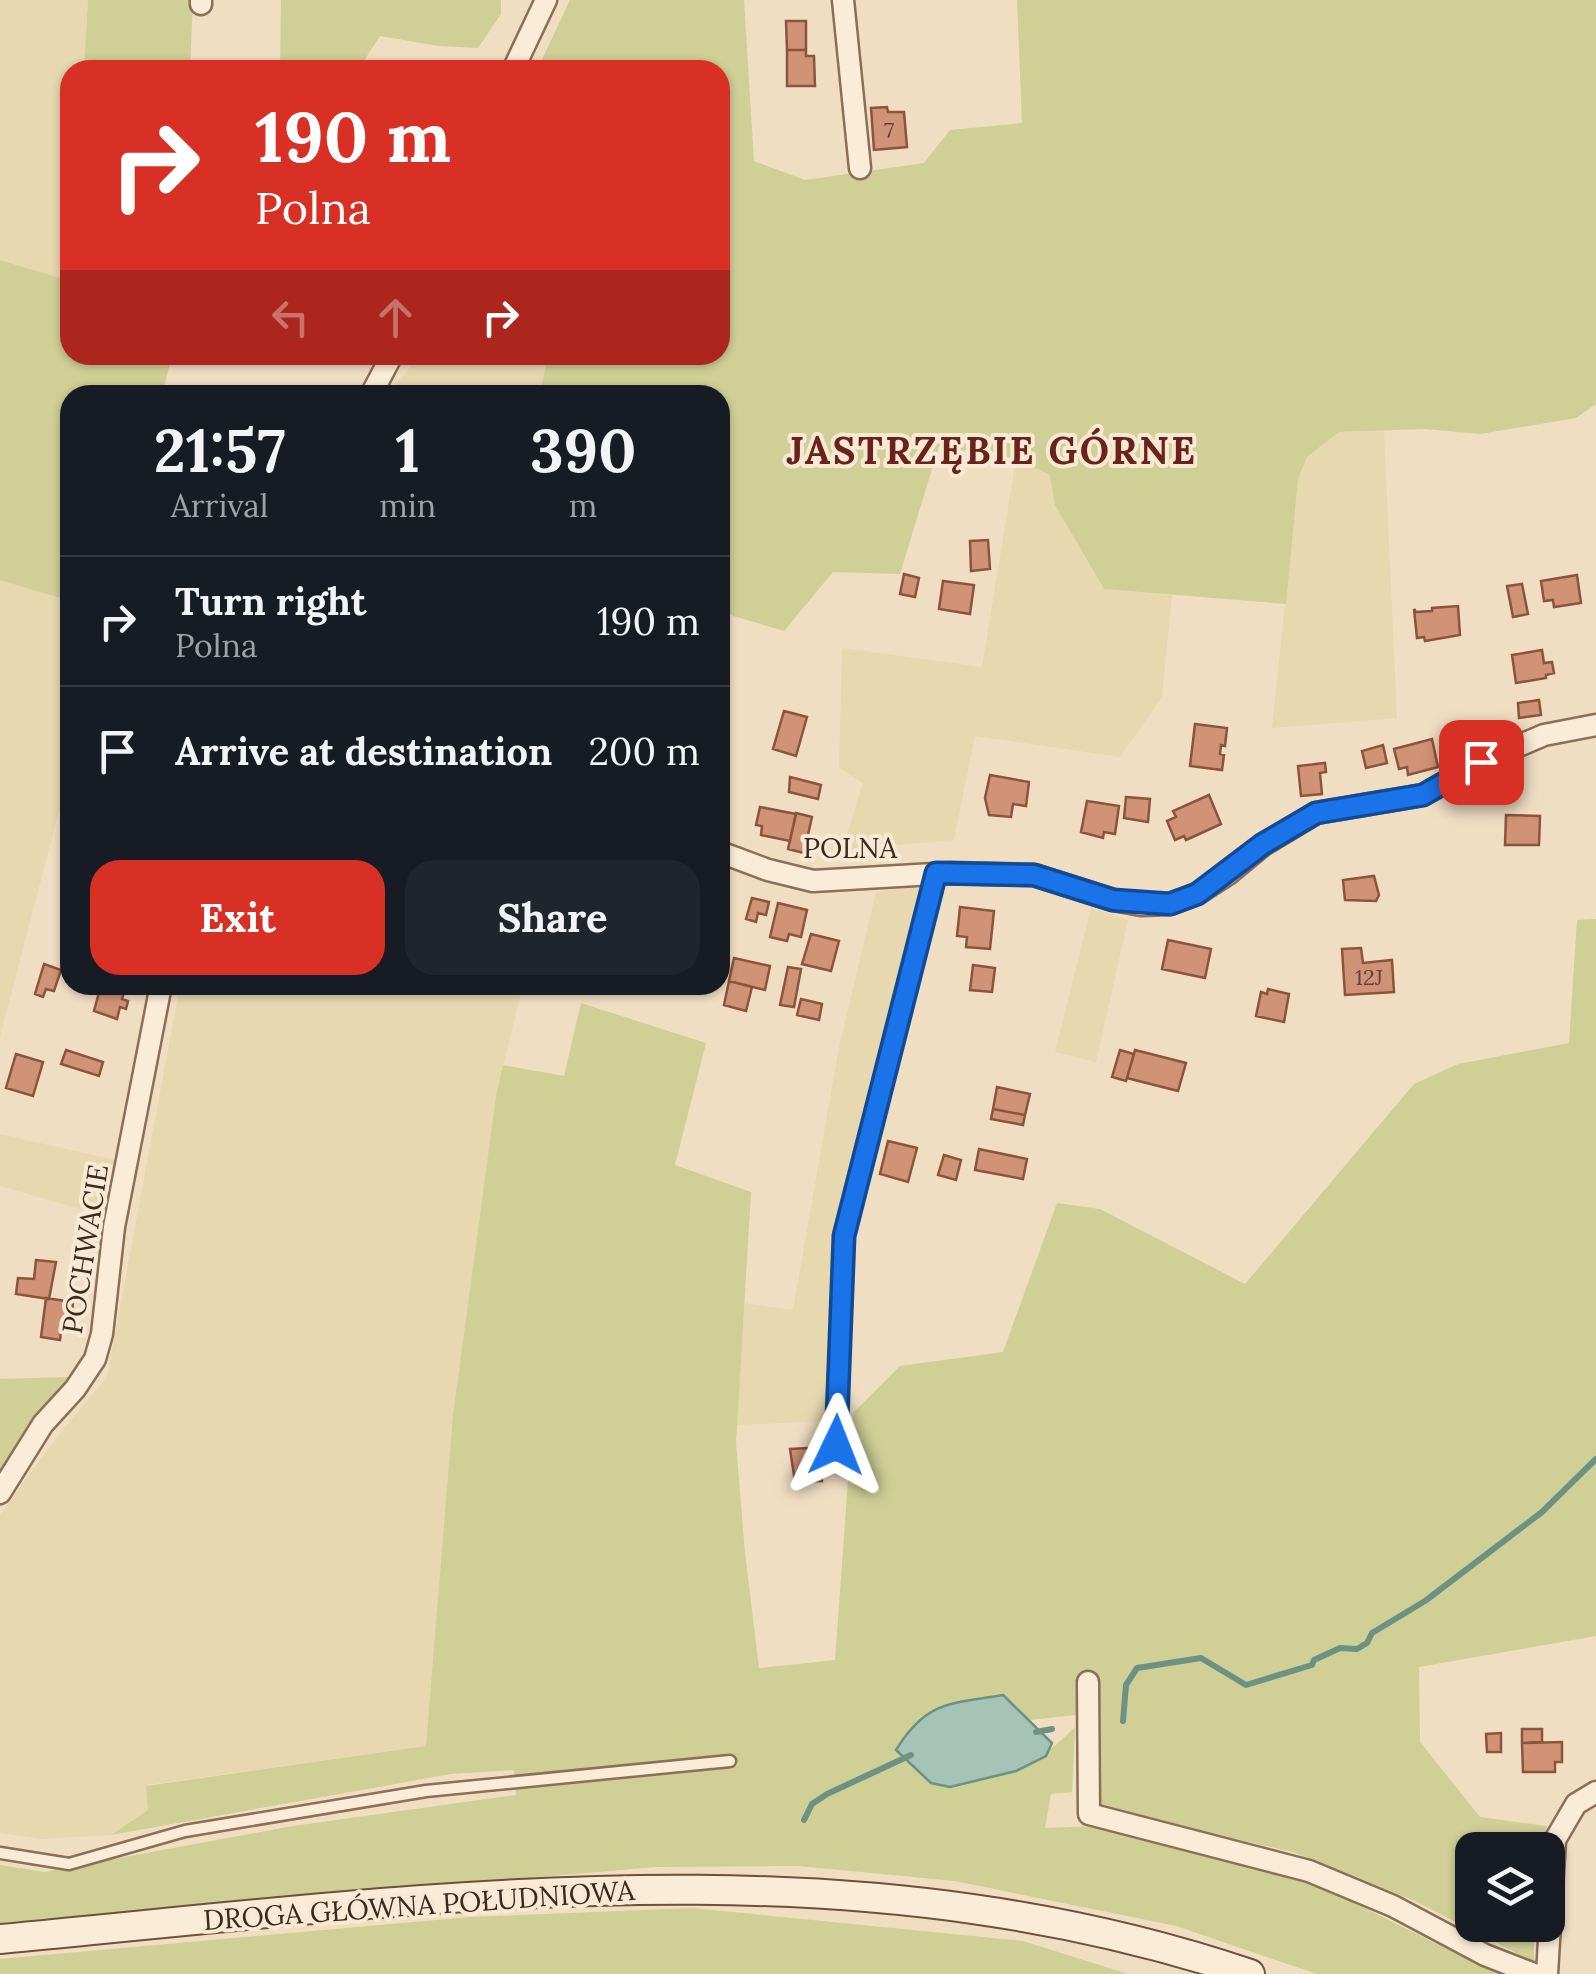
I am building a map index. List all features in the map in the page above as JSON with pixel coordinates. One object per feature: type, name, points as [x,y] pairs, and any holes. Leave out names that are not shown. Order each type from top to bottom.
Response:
[{"type":"main road","name":"DROGA GŁÓWNA POŁUDNIOWA","points":[[0,1939],[534,1890],[702,1889],[850,1895],[972,1906],[1097,1931],[1250,1974]]},
{"type":"street","points":[[518,60],[546,0]]},
{"type":"street","points":[[844,0],[860,168]]},
{"type":"street","name":"POLNA","points":[[730,856],[813,881],[936,873],[1034,875],[1113,900],[1170,904],[1197,894],[1263,844],[1316,813],[1423,795],[1481,762],[1544,736],[1596,725]]},
{"type":"street","name":"POCHWACIE","points":[[0,1494],[44,1424],[95,1360],[102,1334],[114,1227],[159,995]]},
{"type":"street","points":[[1088,1682],[1088,1814],[1309,1871],[1393,1906],[1485,1956],[1534,1974]]},
{"type":"street","points":[[1547,1974],[1554,1840],[1576,1804],[1596,1792]]},
{"type":"lane","points":[[836,1445],[844,1236],[936,873]]},
{"type":"lane","points":[[0,1853],[69,1864],[184,1831],[426,1791],[730,1760]]},
{"type":"shaded area","points":[[0,0],[88,0],[85,60],[60,60],[60,278],[0,260]]},
{"type":"shaded area","points":[[412,365],[548,365],[544,385],[395,385]]},
{"type":"shaded area","points":[[1384,431],[1397,718],[1272,728],[1298,479],[1307,457],[1339,432]]},
{"type":"shaded area","points":[[1016,459],[1050,475],[1055,505],[1104,589],[1172,595],[1162,697],[1120,757],[975,736],[954,840],[842,850],[863,783],[839,768],[842,648],[982,667]]},
{"type":"shaded area","points":[[0,580],[60,598],[60,807],[0,1037]]},
{"type":"shaded area","points":[[921,887],[834,1239],[829,1421],[737,1425],[743,1303],[793,1310],[839,1047],[876,892]]},
{"type":"shaded area","points":[[1091,908],[1128,920],[1096,1062],[1055,1052]]},
{"type":"shaded area","points":[[178,995],[521,995],[496,1096],[453,1415],[427,1746],[147,1785],[148,1810],[111,1835],[42,1839],[0,1833],[0,1515],[107,1377]]},
{"type":"shaded area","points":[[0,1134],[115,1160],[94,1213],[0,1186]]},
{"type":"shaded area","points":[[1003,1695],[1052,1743],[1046,1756],[1016,1771],[950,1787],[931,1783],[896,1750],[918,1722],[941,1707]]},
{"type":"green space","points":[[88,0],[193,0],[190,60],[85,60]]},
{"type":"green space","points":[[281,0],[501,0],[501,14],[478,48],[380,36],[364,60],[280,60]]},
{"type":"green space","points":[[570,0],[744,0],[754,161],[805,180],[924,163],[950,130],[1022,123],[1017,0],[1596,0],[1596,404],[1576,418],[1480,434],[1425,429],[1339,432],[1307,457],[1298,479],[1286,604],[1104,589],[1055,505],[1050,475],[1016,459],[939,446],[900,574],[833,572],[784,631],[730,615],[730,385],[542,385],[546,365],[730,365],[730,60],[542,60]]},
{"type":"green space","points":[[0,260],[60,278],[60,365],[170,365],[164,385],[60,385],[60,598],[0,580]]},
{"type":"green space","points":[[1596,919],[1596,1636],[1419,1667],[1420,1742],[1480,1817],[1547,1826],[1545,1832],[1455,1832],[1455,1922],[1415,1901],[1293,1852],[1097,1807],[1094,1713],[1030,1720],[1003,1695],[950,1787],[1032,1762],[1075,1727],[1072,1792],[1051,1794],[1045,1828],[1097,1826],[1310,1881],[1505,1974],[1317,1974],[1176,1926],[955,1881],[798,1866],[656,1867],[0,1923],[0,1865],[44,1872],[293,1826],[516,1795],[514,1770],[451,1774],[111,1835],[148,1810],[146,1786],[426,1746],[453,1415],[496,1096],[503,1065],[564,1076],[581,1003],[706,1043],[675,1165],[751,1192],[736,1443],[759,1668],[835,1660],[853,1413],[900,1366],[1003,1352],[1057,1203],[1100,1209],[1245,1284],[1414,1084],[1458,1064],[1569,1043],[1577,920]]},
{"type":"green space","points":[[69,1377],[0,1470],[0,1379]]},
{"type":"green space","points":[[693,1908],[1023,1941],[1128,1974],[0,1974],[0,1959],[470,1917]]},
{"type":"green space","points":[[1495,1942],[1534,1942],[1534,1962]]},
{"type":"building","points":[[786,21],[806,21],[806,50],[787,50]]},
{"type":"building","points":[[787,50],[806,50],[806,56],[814,56],[815,86],[787,86]]},
{"type":"building","points":[[887,107],[888,112],[904,112],[907,147],[874,150],[871,108]]},
{"type":"building","points":[[988,540],[990,569],[971,571],[970,541]]},
{"type":"building","points":[[904,574],[919,578],[915,597],[900,594]]},
{"type":"building","points":[[1577,575],[1581,603],[1554,607],[1553,600],[1544,601],[1541,581]]},
{"type":"building","points":[[943,581],[974,585],[970,614],[939,609]]},
{"type":"building","points":[[1522,584],[1528,614],[1513,617],[1507,586]]},
{"type":"building","points":[[1458,606],[1460,635],[1425,641],[1424,637],[1417,638],[1414,609],[1432,611]]},
{"type":"building","points":[[1542,650],[1544,663],[1552,662],[1554,673],[1516,683],[1512,655]]},
{"type":"building","points":[[1539,700],[1541,715],[1519,718],[1518,703]]},
{"type":"building","points":[[784,711],[807,717],[796,756],[773,749]]},
{"type":"building","points":[[1195,724],[1227,728],[1225,746],[1221,745],[1222,770],[1190,766]]},
{"type":"building","points":[[1432,739],[1438,767],[1408,775],[1407,767],[1399,769],[1394,749]]},
{"type":"building","points":[[1383,745],[1387,763],[1366,768],[1362,751]]},
{"type":"building","points":[[1325,763],[1326,772],[1320,773],[1322,794],[1301,796],[1298,766]]},
{"type":"building","points":[[990,775],[1029,782],[1026,806],[1013,804],[1011,817],[989,815],[985,798]]},
{"type":"building","points":[[790,777],[821,785],[818,799],[789,792]]},
{"type":"building","points":[[1209,795],[1221,824],[1186,840],[1184,836],[1175,840],[1167,821],[1176,817],[1173,811]]},
{"type":"building","points":[[1126,797],[1150,799],[1148,822],[1124,818]]},
{"type":"building","points":[[1087,801],[1119,806],[1115,834],[1104,832],[1103,838],[1081,832]]},
{"type":"building","points":[[760,807],[796,814],[790,841],[761,835],[762,826],[756,825]]},
{"type":"building","points":[[796,813],[812,817],[804,853],[788,849]]},
{"type":"building","points":[[1506,815],[1540,816],[1539,845],[1505,845]]},
{"type":"building","points":[[1374,876],[1379,895],[1376,901],[1345,900],[1343,880]]},
{"type":"building","points":[[752,898],[769,902],[766,915],[758,913],[756,922],[746,919]]},
{"type":"building","points":[[778,903],[807,910],[801,937],[789,934],[787,941],[770,937]]},
{"type":"building","points":[[960,907],[994,911],[990,949],[966,947],[967,937],[957,936]]},
{"type":"building","points":[[811,934],[839,941],[831,971],[802,964]]},
{"type":"building","points":[[1168,940],[1211,949],[1205,978],[1162,969]]},
{"type":"building","points":[[1361,948],[1363,963],[1392,960],[1394,992],[1345,995],[1342,949]]},
{"type":"building","points":[[734,958],[770,966],[765,990],[730,981]]},
{"type":"building","points":[[44,964],[60,970],[54,991],[46,989],[43,997],[35,994]]},
{"type":"building","points":[[973,965],[995,968],[992,992],[970,990]]},
{"type":"building","points":[[788,967],[801,969],[794,1007],[780,1005]]},
{"type":"building","points":[[730,981],[752,987],[746,1011],[724,1005],[726,995],[730,995]]},
{"type":"building","points":[[1268,989],[1289,994],[1284,1022],[1256,1016],[1261,992],[1267,994]]},
{"type":"building","points":[[98,995],[123,995],[122,999],[128,1001],[126,1009],[120,1007],[117,1019],[94,1011]]},
{"type":"building","points":[[801,999],[822,1004],[819,1020],[797,1015]]},
{"type":"building","points":[[66,1050],[103,1062],[99,1076],[61,1064]]},
{"type":"building","points":[[1120,1050],[1134,1054],[1126,1081],[1112,1077]]},
{"type":"building","points":[[1135,1050],[1186,1063],[1178,1091],[1127,1078]]},
{"type":"building","points":[[16,1054],[43,1062],[33,1096],[6,1088]]},
{"type":"building","points":[[997,1087],[1030,1094],[1025,1115],[993,1109]]},
{"type":"building","points":[[993,1109],[1025,1115],[1023,1125],[991,1119]]},
{"type":"building","points":[[888,1141],[917,1148],[908,1182],[880,1174]]},
{"type":"building","points":[[979,1149],[1027,1159],[1023,1179],[975,1170]]},
{"type":"building","points":[[944,1155],[961,1160],[956,1180],[938,1175]]},
{"type":"building","points":[[36,1260],[56,1262],[49,1299],[16,1294],[18,1278],[34,1279]]},
{"type":"building","points":[[46,1298],[73,1302],[70,1332],[61,1331],[60,1340],[41,1337]]},
{"type":"building","points":[[809,1448],[810,1453],[821,1453],[822,1481],[795,1482],[790,1449]]},
{"type":"building","points":[[1522,1729],[1542,1729],[1542,1742],[1522,1743]]},
{"type":"building","points":[[1501,1733],[1501,1752],[1487,1752],[1486,1734]]},
{"type":"building","points":[[1562,1742],[1562,1762],[1555,1762],[1555,1772],[1523,1772],[1522,1743]]},
{"type":"waterway","points":[[1123,1721],[1126,1685],[1137,1668],[1201,1658],[1246,1685],[1312,1665],[1314,1660],[1340,1648],[1357,1649],[1367,1643],[1372,1633],[1425,1601],[1542,1512],[1596,1459]]},
{"type":"waterway","points":[[1036,1732],[1052,1729]]},
{"type":"waterway","points":[[804,1820],[812,1804],[827,1794],[911,1755]]},
{"type":"district","name":"JASTRZĘBIE GÓRNE","points":[[992,451]]},
{"type":"route","points":[[836,1445],[844,1236],[936,873],[1034,875],[1113,900],[1170,904],[1197,894],[1228,874],[1296,822],[1316,813],[1423,795],[1481,762]]}]
